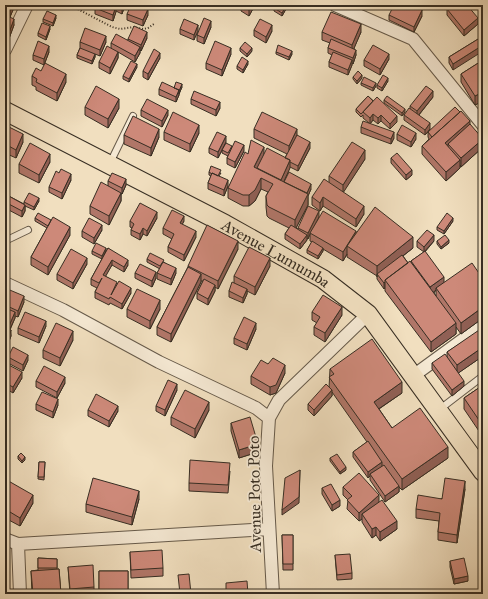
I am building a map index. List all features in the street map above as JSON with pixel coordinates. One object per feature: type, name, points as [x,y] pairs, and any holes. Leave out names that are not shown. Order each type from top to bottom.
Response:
[{"type":"main road","name":"Avenue Lumumba","points":[[5,111],[225,224],[317,274],[368,314],[483,472]]},
{"type":"street","points":[[5,50],[27,5]]},
{"type":"street","points":[[335,5],[414,40],[483,125]]},
{"type":"street","points":[[5,283],[63,310],[159,362],[256,408],[269,418]]},
{"type":"street","name":"Avenue Poto Poto","points":[[273,594],[266,466],[269,418],[279,400],[368,314]]},
{"type":"street","points":[[413,376],[483,324]]},
{"type":"street","points":[[5,540],[18,544],[269,529]]},
{"type":"street","points":[[18,544],[20,594]]},
{"type":"lane","points":[[110,164],[133,116]]},
{"type":"lane","points":[[5,241],[28,230]]},
{"type":"lane","points":[[438,410],[483,376]]},
{"type":"path","points":[[70,5],[112,27],[120,29],[134,27],[143,29],[154,24]]},
{"type":"building","points":[[5,5],[12,5],[10,9],[5,7]]},
{"type":"building","points":[[96,5],[116,6],[113,15],[95,8]]},
{"type":"building","points":[[131,5],[138,5],[148,9],[143,20],[127,14]]},
{"type":"building","points":[[241,5],[252,5],[249,10]]},
{"type":"building","points":[[276,5],[286,6],[282,13],[274,8]]},
{"type":"building","points":[[394,5],[411,5],[422,10],[414,27],[389,15]]},
{"type":"building","points":[[453,5],[467,5],[478,18],[464,30],[447,9]]},
{"type":"building","points":[[47,11],[56,15],[53,23],[43,19]]},
{"type":"building","points":[[331,12],[361,24],[352,45],[322,32]]},
{"type":"building","points":[[5,15],[14,19],[7,38],[5,37]]},
{"type":"building","points":[[204,18],[211,21],[204,38],[197,35]]},
{"type":"building","points":[[184,19],[198,25],[194,35],[180,29]]},
{"type":"building","points":[[260,19],[272,25],[266,37],[254,30]]},
{"type":"building","points":[[42,23],[50,26],[46,37],[38,33]]},
{"type":"building","points":[[134,26],[147,32],[141,45],[128,39]]},
{"type":"building","points":[[85,28],[106,36],[100,50],[80,42]]},
{"type":"building","points":[[116,34],[140,47],[135,56],[111,43]]},
{"type":"building","points":[[483,36],[483,45],[453,64],[449,57]]},
{"type":"building","points":[[331,39],[356,50],[353,58],[328,48]]},
{"type":"building","points":[[38,41],[49,46],[44,59],[33,55]]},
{"type":"building","points":[[215,41],[231,48],[222,70],[206,63]]},
{"type":"building","points":[[245,42],[252,48],[247,54],[240,48]]},
{"type":"building","points":[[278,45],[292,51],[289,57],[276,52]]},
{"type":"building","points":[[373,45],[389,54],[380,69],[364,60]]},
{"type":"building","points":[[107,46],[118,52],[110,68],[99,62]]},
{"type":"building","points":[[80,48],[95,54],[92,61],[77,55]]},
{"type":"building","points":[[154,49],[160,53],[148,74],[143,71]]},
{"type":"building","points":[[333,52],[352,60],[348,70],[329,62]]},
{"type":"building","points":[[242,57],[248,61],[243,70],[237,66]]},
{"type":"building","points":[[483,60],[483,92],[475,96],[461,74]]},
{"type":"building","points":[[131,61],[137,64],[129,79],[123,76]]},
{"type":"building","points":[[45,63],[66,74],[57,93],[36,82],[37,79],[32,76],[36,68],[41,71]]},
{"type":"building","points":[[358,71],[362,75],[357,81],[353,77]]},
{"type":"building","points":[[383,75],[388,78],[382,88],[377,85]]},
{"type":"building","points":[[364,77],[376,83],[373,88],[361,83]]},
{"type":"building","points":[[162,82],[179,90],[176,97],[159,89]]},
{"type":"building","points":[[176,82],[182,84],[179,91],[174,88]]},
{"type":"building","points":[[96,86],[119,99],[108,119],[85,107]]},
{"type":"building","points":[[426,86],[433,91],[417,111],[410,106]]},
{"type":"building","points":[[194,91],[220,102],[216,110],[191,99]]},
{"type":"building","points":[[483,94],[483,104],[479,97]]},
{"type":"building","points":[[368,96],[373,101],[361,114],[356,109]]},
{"type":"building","points":[[387,96],[405,109],[402,113],[384,100]]},
{"type":"building","points":[[377,97],[397,116],[390,124],[381,115],[378,118],[373,114],[370,118],[363,112]]},
{"type":"building","points":[[147,99],[168,110],[162,121],[141,110]]},
{"type":"building","points":[[455,107],[460,112],[432,137],[428,132]]},
{"type":"building","points":[[409,108],[430,123],[425,130],[404,115]]},
{"type":"building","points":[[461,111],[470,121],[445,143],[460,160],[446,172],[422,146]]},
{"type":"building","points":[[173,112],[199,125],[190,144],[164,132]]},
{"type":"building","points":[[262,112],[297,129],[289,146],[254,129]]},
{"type":"building","points":[[133,116],[159,129],[151,148],[124,135]]},
{"type":"building","points":[[363,121],[394,132],[391,139],[361,127]]},
{"type":"building","points":[[470,124],[483,139],[461,158],[448,144]]},
{"type":"building","points":[[5,125],[23,134],[16,150],[5,144]]},
{"type":"building","points":[[402,125],[416,133],[411,142],[397,134]]},
{"type":"building","points":[[217,132],[226,136],[218,152],[209,148]]},
{"type":"building","points":[[297,135],[310,142],[298,166],[285,158]]},
{"type":"building","points":[[251,140],[264,147],[254,167],[308,194],[295,220],[267,205],[266,196],[273,184],[261,178],[255,190],[249,195],[243,195],[228,188],[245,152],[248,154]]},
{"type":"building","points":[[235,141],[244,145],[235,162],[227,158]]},
{"type":"building","points":[[352,142],[365,150],[343,185],[329,176]]},
{"type":"building","points":[[30,143],[50,154],[39,175],[19,164]]},
{"type":"building","points":[[226,143],[232,146],[228,153],[222,150]]},
{"type":"building","points":[[267,148],[290,160],[281,180],[257,168]]},
{"type":"building","points":[[397,153],[412,170],[406,175],[391,158]]},
{"type":"building","points":[[211,166],[221,170],[218,176],[209,172]]},
{"type":"building","points":[[61,169],[71,174],[62,193],[49,187],[56,171],[59,173]]},
{"type":"building","points":[[289,172],[311,184],[307,193],[284,182]]},
{"type":"building","points":[[112,173],[126,179],[122,188],[108,181]]},
{"type":"building","points":[[212,173],[228,180],[224,190],[208,183]]},
{"type":"building","points":[[324,179],[364,206],[356,219],[323,197],[320,203],[312,197]]},
{"type":"building","points":[[101,182],[121,193],[109,216],[90,206]]},
{"type":"building","points":[[29,193],[39,198],[34,207],[24,202]]},
{"type":"building","points":[[5,194],[25,205],[22,211],[5,202]]},
{"type":"building","points":[[140,203],[157,212],[147,231],[143,228],[140,234],[131,230],[134,224],[130,221]]},
{"type":"building","points":[[308,206],[319,211],[308,233],[298,228]]},
{"type":"building","points":[[375,207],[413,237],[377,266],[347,246]]},
{"type":"building","points":[[172,210],[184,216],[180,223],[196,231],[184,255],[168,247],[174,234],[163,228]]},
{"type":"building","points":[[323,211],[356,231],[343,252],[310,233]]},
{"type":"building","points":[[38,213],[51,220],[48,226],[35,218]]},
{"type":"building","points":[[447,213],[453,218],[444,231],[437,227]]},
{"type":"building","points":[[53,217],[70,227],[48,267],[31,257]]},
{"type":"building","points":[[89,218],[102,225],[94,238],[82,231]]},
{"type":"building","points":[[207,225],[238,241],[218,281],[188,266]]},
{"type":"building","points":[[291,225],[307,235],[300,244],[285,234]]},
{"type":"building","points":[[427,230],[434,235],[424,247],[417,241]]},
{"type":"building","points":[[445,235],[449,240],[441,247],[437,241]]},
{"type":"building","points":[[312,241],[323,248],[318,256],[307,250]]},
{"type":"building","points":[[96,243],[106,248],[102,256],[92,251]]},
{"type":"building","points":[[249,247],[270,258],[255,287],[234,276]]},
{"type":"building","points":[[108,248],[128,260],[124,267],[112,260],[103,275],[117,282],[111,295],[119,281],[131,288],[122,304],[110,297],[109,299],[95,292],[102,278],[99,283],[91,279]]},
{"type":"building","points":[[71,249],[87,258],[73,283],[57,274]]},
{"type":"building","points":[[425,251],[444,277],[430,287],[411,261]]},
{"type":"building","points":[[150,253],[164,260],[160,266],[147,259]]},
{"type":"building","points":[[402,255],[408,263],[385,280],[384,283],[377,274]]},
{"type":"building","points":[[410,261],[456,323],[431,342],[385,280]]},
{"type":"building","points":[[163,262],[176,268],[171,279],[157,273]]},
{"type":"building","points":[[472,263],[483,279],[483,307],[461,323],[436,288]]},
{"type":"building","points":[[140,264],[156,272],[152,281],[135,273]]},
{"type":"building","points":[[188,267],[201,274],[171,334],[157,327]]},
{"type":"building","points":[[204,279],[215,285],[208,299],[197,293]]},
{"type":"building","points":[[232,282],[247,289],[243,298],[229,291]]},
{"type":"building","points":[[5,288],[24,296],[18,311],[5,305]]},
{"type":"building","points":[[137,289],[160,300],[150,321],[127,309]]},
{"type":"building","points":[[323,295],[342,307],[325,333],[314,327],[320,317],[312,312]]},
{"type":"building","points":[[5,308],[15,312],[9,326],[5,324]]},
{"type":"building","points":[[25,312],[46,321],[39,337],[18,328]]},
{"type":"building","points":[[244,317],[256,323],[247,344],[234,338]]},
{"type":"building","points":[[56,323],[73,331],[60,358],[43,350]]},
{"type":"building","points":[[5,328],[11,330],[6,343],[5,342]]},
{"type":"building","points":[[482,328],[483,347],[457,365],[447,352]]},
{"type":"building","points":[[372,339],[402,382],[374,402],[392,428],[420,408],[448,447],[402,479],[329,377],[334,374],[330,369]]},
{"type":"building","points":[[5,346],[9,348],[5,358]]},
{"type":"building","points":[[13,347],[28,355],[23,365],[8,357]]},
{"type":"building","points":[[445,354],[464,381],[452,390],[432,363]]},
{"type":"building","points":[[273,358],[285,365],[276,385],[270,387],[251,376],[261,360],[268,364]]},
{"type":"building","points":[[5,363],[22,372],[13,387],[5,383]]},
{"type":"building","points":[[44,366],[65,377],[57,392],[36,381]]},
{"type":"building","points":[[168,380],[177,384],[165,410],[156,406]]},
{"type":"building","points":[[326,384],[332,390],[314,410],[308,404]]},
{"type":"building","points":[[483,385],[483,426],[464,398]]},
{"type":"building","points":[[185,390],[209,402],[195,429],[171,417]]},
{"type":"building","points":[[42,392],[58,399],[53,412],[36,404]]},
{"type":"building","points":[[96,394],[118,406],[109,421],[88,410]]},
{"type":"building","points":[[250,417],[258,444],[239,450],[231,423]]},
{"type":"building","points":[[368,441],[382,462],[368,472],[353,452]]},
{"type":"building","points":[[5,442],[8,443],[5,449]]},
{"type":"building","points":[[21,453],[25,457],[22,461],[18,456]]},
{"type":"building","points":[[337,454],[346,467],[340,472],[330,458]]},
{"type":"building","points":[[190,460],[230,463],[228,485],[189,483]]},
{"type":"building","points":[[39,462],[45,462],[44,477],[38,477]]},
{"type":"building","points":[[384,465],[399,486],[385,496],[370,474]]},
{"type":"building","points":[[300,470],[299,497],[282,510],[285,478]]},
{"type":"building","points":[[359,473],[379,495],[359,513],[347,500],[352,496],[343,487]]},
{"type":"building","points":[[93,478],[139,491],[132,517],[86,504]]},
{"type":"building","points":[[445,478],[465,481],[457,535],[438,532],[440,513],[416,509],[418,495],[442,499]]},
{"type":"building","points":[[5,479],[33,495],[20,518],[5,509]]},
{"type":"building","points":[[331,484],[340,500],[332,505],[322,488]]},
{"type":"building","points":[[382,500],[397,521],[380,532],[376,527],[372,529],[362,514]]},
{"type":"building","points":[[282,535],[293,535],[293,564],[283,564]]},
{"type":"building","points":[[162,550],[163,568],[131,570],[130,552]]},
{"type":"building","points":[[350,554],[352,573],[337,575],[335,555]]},
{"type":"building","points":[[38,558],[57,559],[57,568],[38,568]]},
{"type":"building","points":[[464,558],[468,576],[454,579],[450,561]]},
{"type":"building","points":[[93,565],[94,587],[70,589],[68,567]]},
{"type":"building","points":[[59,569],[61,594],[33,594],[31,571]]},
{"type":"building","points":[[99,571],[128,571],[128,592],[99,591]]},
{"type":"building","points":[[5,574],[9,574],[9,594],[5,594]]},
{"type":"building","points":[[189,574],[191,594],[180,594],[178,575]]},
{"type":"building","points":[[247,581],[248,594],[226,594],[226,583]]}]
